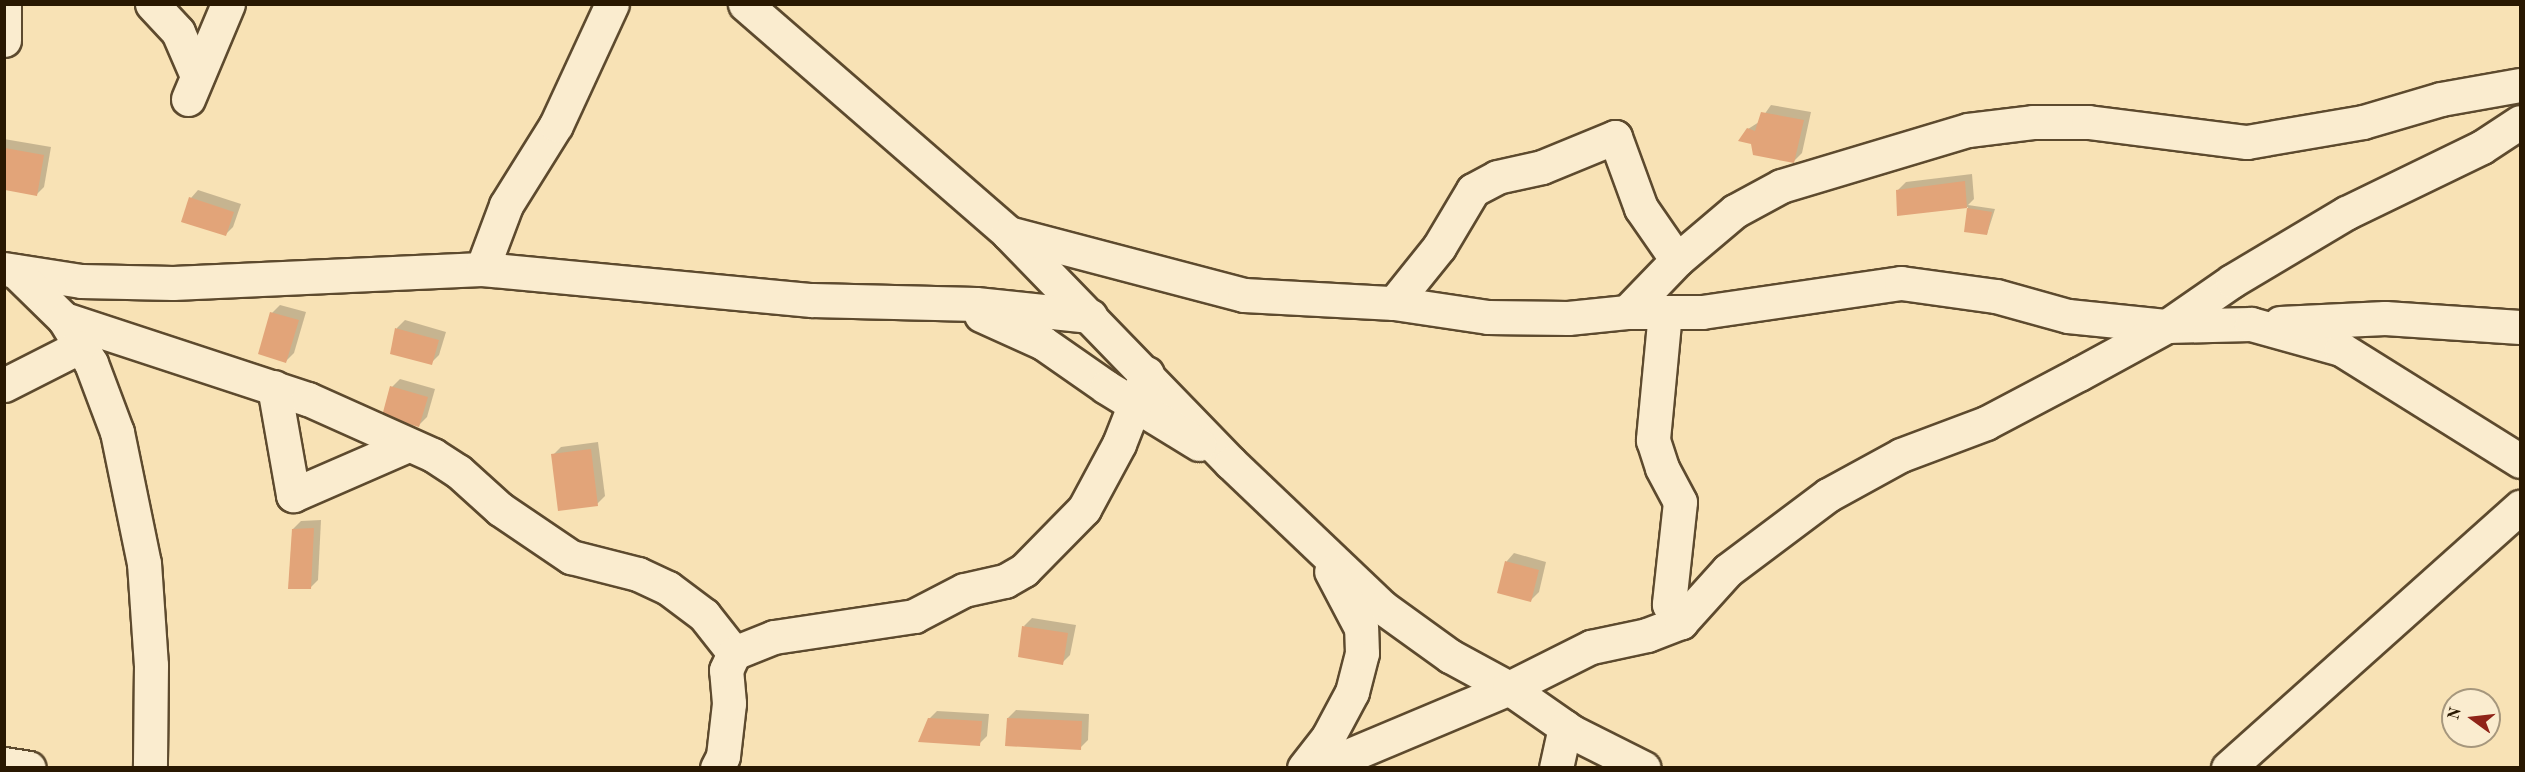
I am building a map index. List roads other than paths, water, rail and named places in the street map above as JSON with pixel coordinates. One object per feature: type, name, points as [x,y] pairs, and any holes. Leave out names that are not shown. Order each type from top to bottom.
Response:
[{"type":"street","points":[[152,4],[178,32],[193,88],[228,4]]},
{"type":"street","points":[[482,269],[506,205],[556,125],[612,4]]},
{"type":"street","points":[[745,4],[1008,233],[1147,373],[1232,463],[1382,607],[1449,656],[1509,688],[1565,727],[1644,768]]},
{"type":"street","points":[[4,6],[4,40]]},
{"type":"street","points":[[1627,312],[1677,260],[1735,211],[1781,186],[1968,130],[2033,122],[2088,122],[2247,142],[2363,122],[2516,76]]},
{"type":"street","points":[[1319,768],[1509,688],[1591,647],[1681,622],[1728,570],[1828,495],[1901,455],[1986,423],[2167,326],[2232,281],[2346,213],[2482,147],[2520,122]]},
{"type":"street","points":[[1394,303],[1439,247],[1473,189],[1497,177],[1542,166],[1615,137],[1641,208],[1677,260]]},
{"type":"street","points":[[1008,233],[1244,295],[1394,303],[1488,317],[1568,318],[1627,312],[1702,312],[1901,283],[1996,296],[2068,316],[2167,326],[2385,318],[2520,327]]},
{"type":"street","points":[[10,270],[81,281],[173,283],[482,269],[812,300],[934,303],[1090,316]]},
{"type":"street","points":[[10,270],[71,333],[91,363],[117,432],[144,563],[151,664],[150,768]]},
{"type":"street","points":[[934,303],[989,317],[1043,343],[1135,406],[1232,463]]},
{"type":"street","points":[[1665,312],[1653,440],[1662,468],[1680,502],[1669,604],[1681,622]]},
{"type":"street","points":[[2251,324],[2341,349],[2520,461]]},
{"type":"street","points":[[4,385],[71,333]]},
{"type":"street","points":[[71,333],[274,387],[408,445],[458,471],[500,509],[571,557],[638,574],[668,588],[704,615],[734,653]]},
{"type":"street","points":[[717,768],[723,756],[729,703],[726,670],[734,653],[774,638],[914,616],[964,590],[1005,581],[1024,570],[1084,509],[1135,406],[1147,373]]},
{"type":"street","points":[[274,387],[293,495],[408,445]]},
{"type":"street","points":[[2228,768],[2520,507]]},
{"type":"street","points":[[1304,768],[1328,737],[1352,692],[1362,653],[1361,628],[1318,548]]},
{"type":"street","points":[[1556,768],[1565,727]]},
{"type":"street","points":[[4,764],[29,768]]}]
